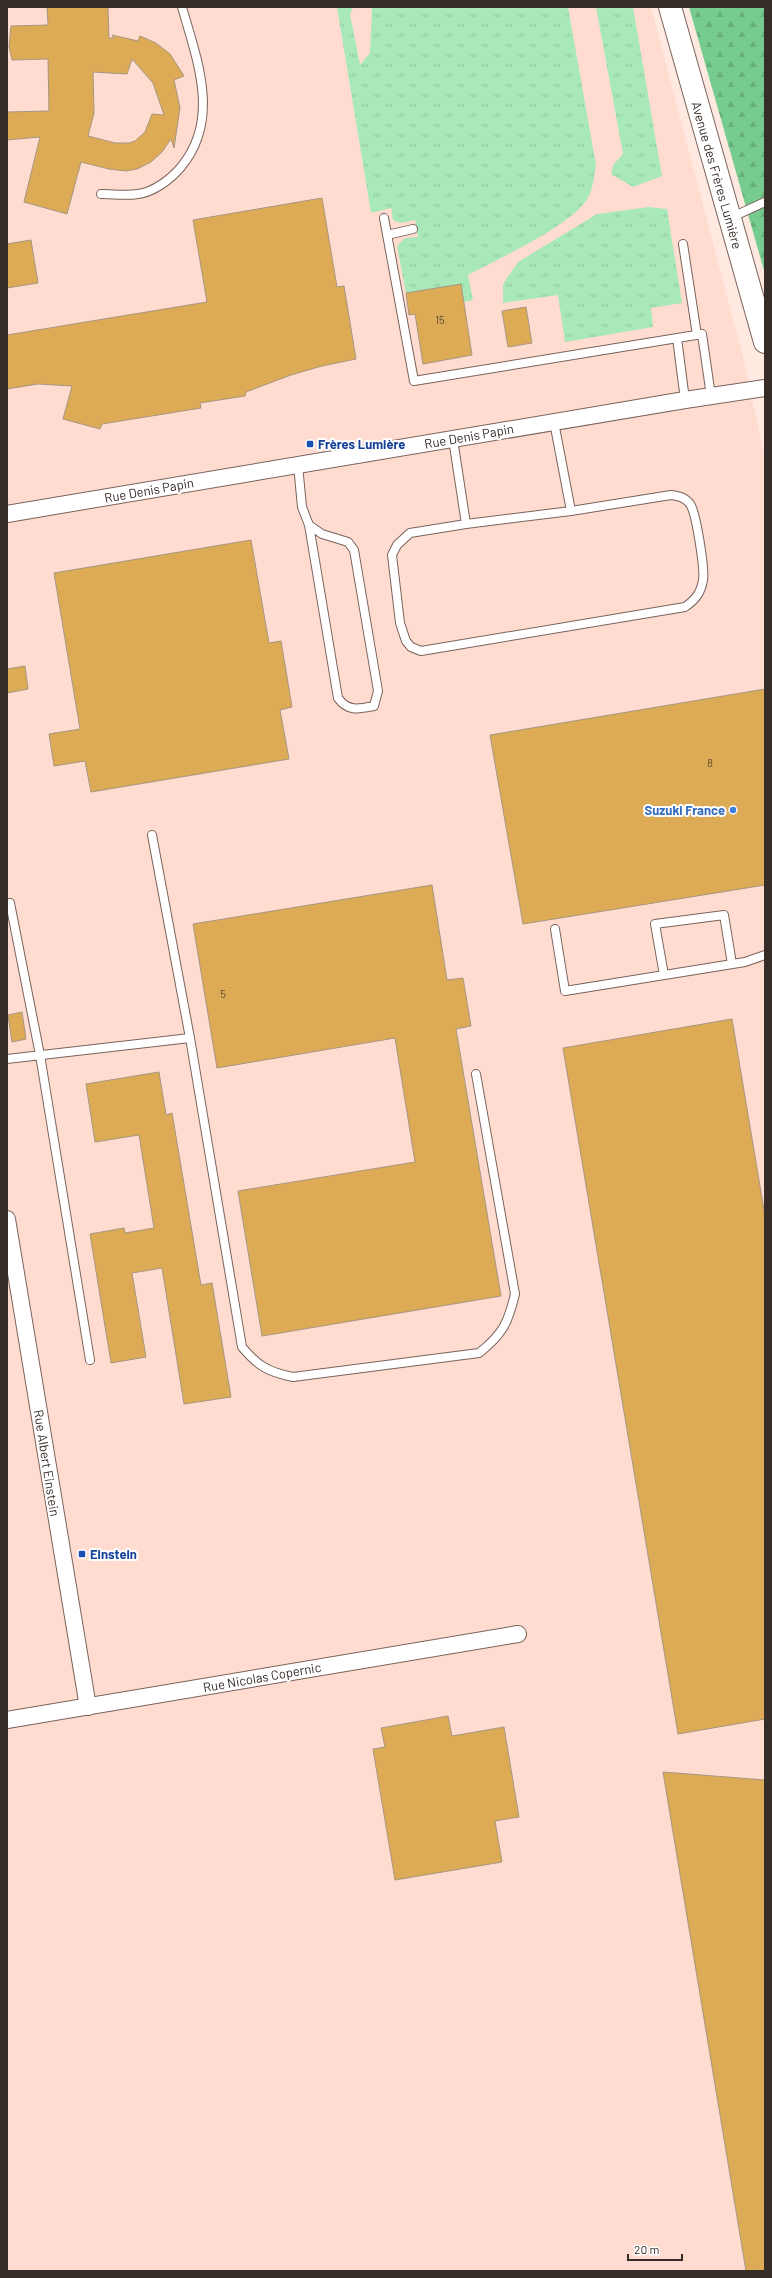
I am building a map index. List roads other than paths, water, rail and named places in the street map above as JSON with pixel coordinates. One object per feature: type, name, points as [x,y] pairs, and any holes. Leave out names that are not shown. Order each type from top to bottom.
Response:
[{"type":"street","name":"Avenue des Frères Lumière","points":[[670,7],[765,342]]},
{"type":"street","name":"Rue Denis Papin","points":[[7,514],[685,400],[765,388]]},
{"type":"street","name":"Rue Albert Einstein","points":[[7,1219],[88,1706]]},
{"type":"street","name":"Rue Nicolas Copernic","points":[[7,1720],[518,1634]]},
{"type":"lane","points":[[101,194],[138,194],[159,186],[176,173],[192,153],[200,132],[204,106],[200,70],[182,7]]},
{"type":"lane","points":[[729,218],[765,202]]},
{"type":"lane","points":[[384,218],[414,381],[702,334],[711,396]]},
{"type":"lane","points":[[388,235],[413,229]]},
{"type":"lane","points":[[683,244],[697,335]]},
{"type":"lane","points":[[677,338],[685,400]]},
{"type":"lane","points":[[554,422],[571,511]]},
{"type":"lane","points":[[453,439],[466,524]]},
{"type":"lane","points":[[298,465],[302,506],[309,525],[338,698],[344,706],[352,709],[374,706],[378,691],[354,550],[348,542],[322,534],[309,525]]},
{"type":"lane","points":[[671,494],[682,497],[689,503],[695,514],[704,579],[695,600],[685,607],[662,611],[421,651],[411,648],[406,640],[400,623],[392,555],[397,545],[410,533],[466,524],[571,511],[671,494]]},
{"type":"lane","points":[[152,835],[190,1038],[242,1347],[256,1363],[274,1373],[293,1377],[479,1353],[497,1339],[510,1317],[515,1294],[476,1074]]},
{"type":"lane","points":[[10,903],[40,1055],[90,1360]]},
{"type":"lane","points":[[664,975],[655,924],[724,915],[732,964]]},
{"type":"lane","points":[[555,929],[565,991],[745,962],[765,955]]},
{"type":"lane","points":[[7,1058],[190,1038]]},
{"type":"place","name":"Frères Lumière","points":[[310,444]]},
{"type":"place","name":"Suzuki France","points":[[733,810]]},
{"type":"place","name":"Einstein","points":[[82,1554]]}]
